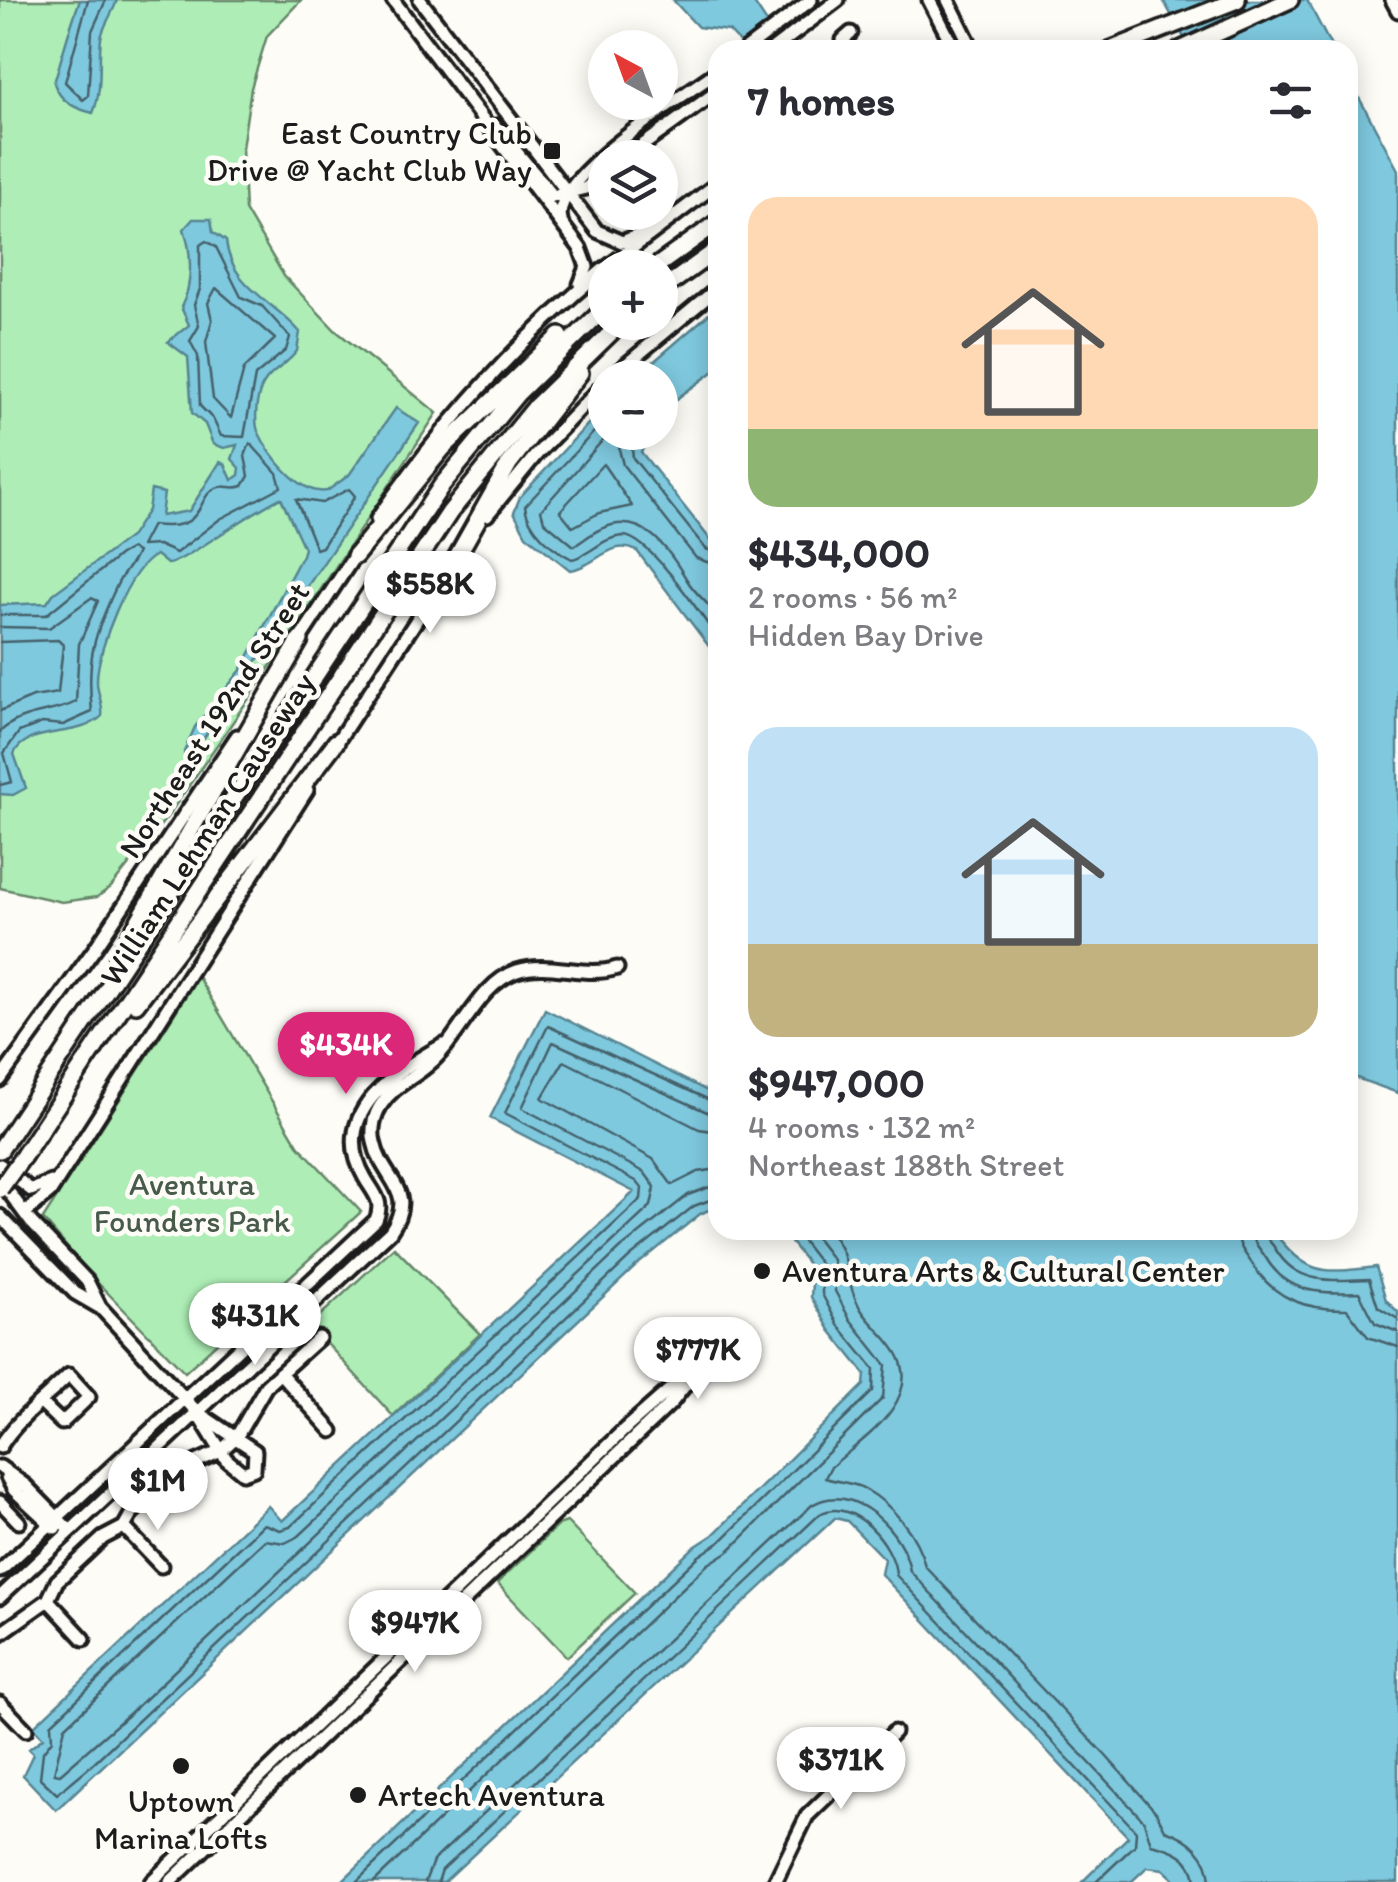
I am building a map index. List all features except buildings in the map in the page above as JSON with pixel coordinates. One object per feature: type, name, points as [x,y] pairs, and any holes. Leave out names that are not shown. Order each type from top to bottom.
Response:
[{"type":"highway","points":[[1135,40],[1237,0]]},
{"type":"highway","points":[[1202,40],[1290,0]]},
{"type":"highway","points":[[678,251],[708,229]]},
{"type":"highway","points":[[678,279],[708,256]]},
{"type":"highway","points":[[355,556],[443,448],[557,338],[588,317]]},
{"type":"highway","name":"William Lehman Causeway","points":[[3,1145],[442,485],[517,394],[588,323]]},
{"type":"highway","name":"William Lehman Causeway","points":[[0,1189],[450,512],[529,414],[605,340]]},
{"type":"highway","points":[[456,560],[509,464],[608,340]]},
{"type":"highway","points":[[88,1017],[121,950],[300,640]]},
{"type":"highway","points":[[38,1134],[75,1095],[140,998],[336,742]]},
{"type":"street","points":[[393,0],[562,224],[586,264],[583,279],[567,299]]},
{"type":"street","points":[[420,0],[588,215]]},
{"type":"street","points":[[758,40],[811,0]]},
{"type":"street","points":[[785,40],[838,0]]},
{"type":"street","points":[[1392,0],[1398,11]]},
{"type":"street","points":[[949,40],[932,4],[948,1],[968,40]]},
{"type":"street","points":[[562,224],[558,211],[577,175],[708,77]]},
{"type":"street","points":[[454,81],[548,192],[558,198],[588,186]]},
{"type":"street","points":[[650,140],[708,97]]},
{"type":"street","name":"Northeast 192nd Street","points":[[678,211],[708,190]]},
{"type":"street","points":[[601,230],[608,239],[627,242],[651,230]]},
{"type":"street","name":"Northeast 192nd Street","points":[[627,250],[652,230]]},
{"type":"street","name":"Northeast 192nd Street","points":[[0,1080],[96,947],[441,432],[512,352],[588,282]]},
{"type":"street","points":[[632,360],[708,296]]},
{"type":"street","points":[[0,1212],[25,1214],[37,1206],[456,560],[522,471],[588,401]]},
{"type":"street","points":[[0,1596],[390,1232],[402,1204],[375,1145],[376,1114],[396,1088],[430,1064],[485,996],[513,972],[546,968],[603,972],[616,968]]},
{"type":"street","points":[[0,1571],[376,1220],[380,1203],[354,1150],[359,1116],[382,1083],[451,1041]]},
{"type":"street","points":[[0,1165],[27,1189],[42,1190],[77,1146]]},
{"type":"street","points":[[0,1180],[25,1214],[87,1281],[100,1307],[197,1412],[236,1470],[254,1468],[254,1451],[197,1412]]},
{"type":"street","points":[[37,1206],[40,1220],[62,1254]]},
{"type":"street","points":[[0,1212],[76,1293],[100,1307]]},
{"type":"street","points":[[299,1291],[309,1308]]},
{"type":"street","points":[[150,1882],[626,1428],[729,1337]]},
{"type":"street","points":[[0,1634],[48,1600],[57,1581],[104,1538],[124,1528],[132,1513],[176,1471],[220,1451],[237,1436],[266,1386],[318,1338]]},
{"type":"street","points":[[170,1882],[671,1403],[701,1364]]},
{"type":"street","points":[[280,1373],[332,1431]]},
{"type":"street","points":[[0,1447],[41,1402]]},
{"type":"street","points":[[3,1470],[31,1482],[56,1519]]},
{"type":"street","points":[[3,1470],[14,1490],[70,1532]]},
{"type":"street","points":[[0,1502],[19,1522]]},
{"type":"street","points":[[124,1528],[162,1566]]},
{"type":"street","points":[[48,1600],[84,1639]]},
{"type":"street","points":[[0,1703],[26,1730]]},
{"type":"street","points":[[775,1882],[807,1816],[894,1732]]},
{"type":"green space","points":[[0,0],[301,0],[267,36],[251,88],[242,148],[245,210],[284,276],[335,330],[437,413],[168,816],[111,887],[97,897],[62,902],[0,888]]},
{"type":"green space","name":"Aventura Founders Park","points":[[198,977],[298,1145],[361,1212],[185,1372],[97,1282],[43,1219]]},
{"type":"green space","name":"Aventura Founders Park","points":[[394,1247],[480,1334],[393,1416],[310,1325]]},
{"type":"green space","points":[[567,1522],[635,1593],[567,1657],[497,1583],[558,1525]]},
{"type":"water","points":[[80,0],[117,0],[101,38],[93,113],[69,104],[54,83]]},
{"type":"water","points":[[673,0],[752,0],[778,40],[738,40],[729,31],[698,27]]},
{"type":"water","points":[[1163,0],[1307,0],[1328,40],[1185,40]]},
{"type":"water","points":[[1358,96],[1398,170],[1398,1093],[1358,1079]]},
{"type":"water","points":[[193,219],[211,219],[213,232],[226,241],[229,257],[244,281],[300,332],[297,351],[264,383],[256,415],[263,440],[296,480],[317,491],[327,491],[349,475],[396,408],[419,423],[186,764],[184,752],[195,727],[241,670],[302,555],[304,548],[281,498],[175,562],[167,564],[156,555],[145,563],[125,592],[103,649],[97,679],[102,716],[81,728],[41,735],[20,745],[14,754],[26,788],[13,795],[0,794],[0,605],[47,603],[53,594],[131,536],[148,510],[151,490],[164,493],[161,516],[189,511],[220,462],[225,464],[232,480],[239,475],[240,468],[232,459],[237,445],[224,448],[213,444],[205,424],[192,413],[188,357],[168,342],[189,325],[181,307],[190,268],[184,229]]},
{"type":"water","points":[[708,315],[708,376],[679,397],[678,360],[656,360]]},
{"type":"water","points":[[588,424],[588,450],[642,450],[708,537],[708,645],[637,551],[611,550],[570,570],[526,535],[514,512],[520,497]]},
{"type":"water","points":[[545,1009],[708,1091],[708,1210],[637,1265],[56,1810],[23,1775],[33,1754],[29,1749],[43,1738],[33,1727],[268,1506],[282,1521],[634,1192],[490,1118]]},
{"type":"water","points":[[789,1240],[1281,1240],[1295,1256],[1316,1268],[1376,1267],[1386,1300],[1398,1312],[1398,1882],[1177,1882],[1163,1869],[1147,1867],[1131,1882],[1082,1882],[1128,1837],[881,1574],[884,1559],[847,1521],[835,1518],[444,1882],[341,1882],[693,1548],[713,1535],[864,1385],[865,1374],[830,1330],[811,1297],[813,1270]]},
{"type":"place","name":"East Country Club Drive @ Yacht Club Way","points":[[552,151]]},
{"type":"place","name":"Aventura Arts & Cultural Center","points":[[762,1271]]},
{"type":"place","name":"Uptown Marina Lofts","points":[[181,1766]]},
{"type":"place","name":"Artech Aventura","points":[[358,1795]]}]
